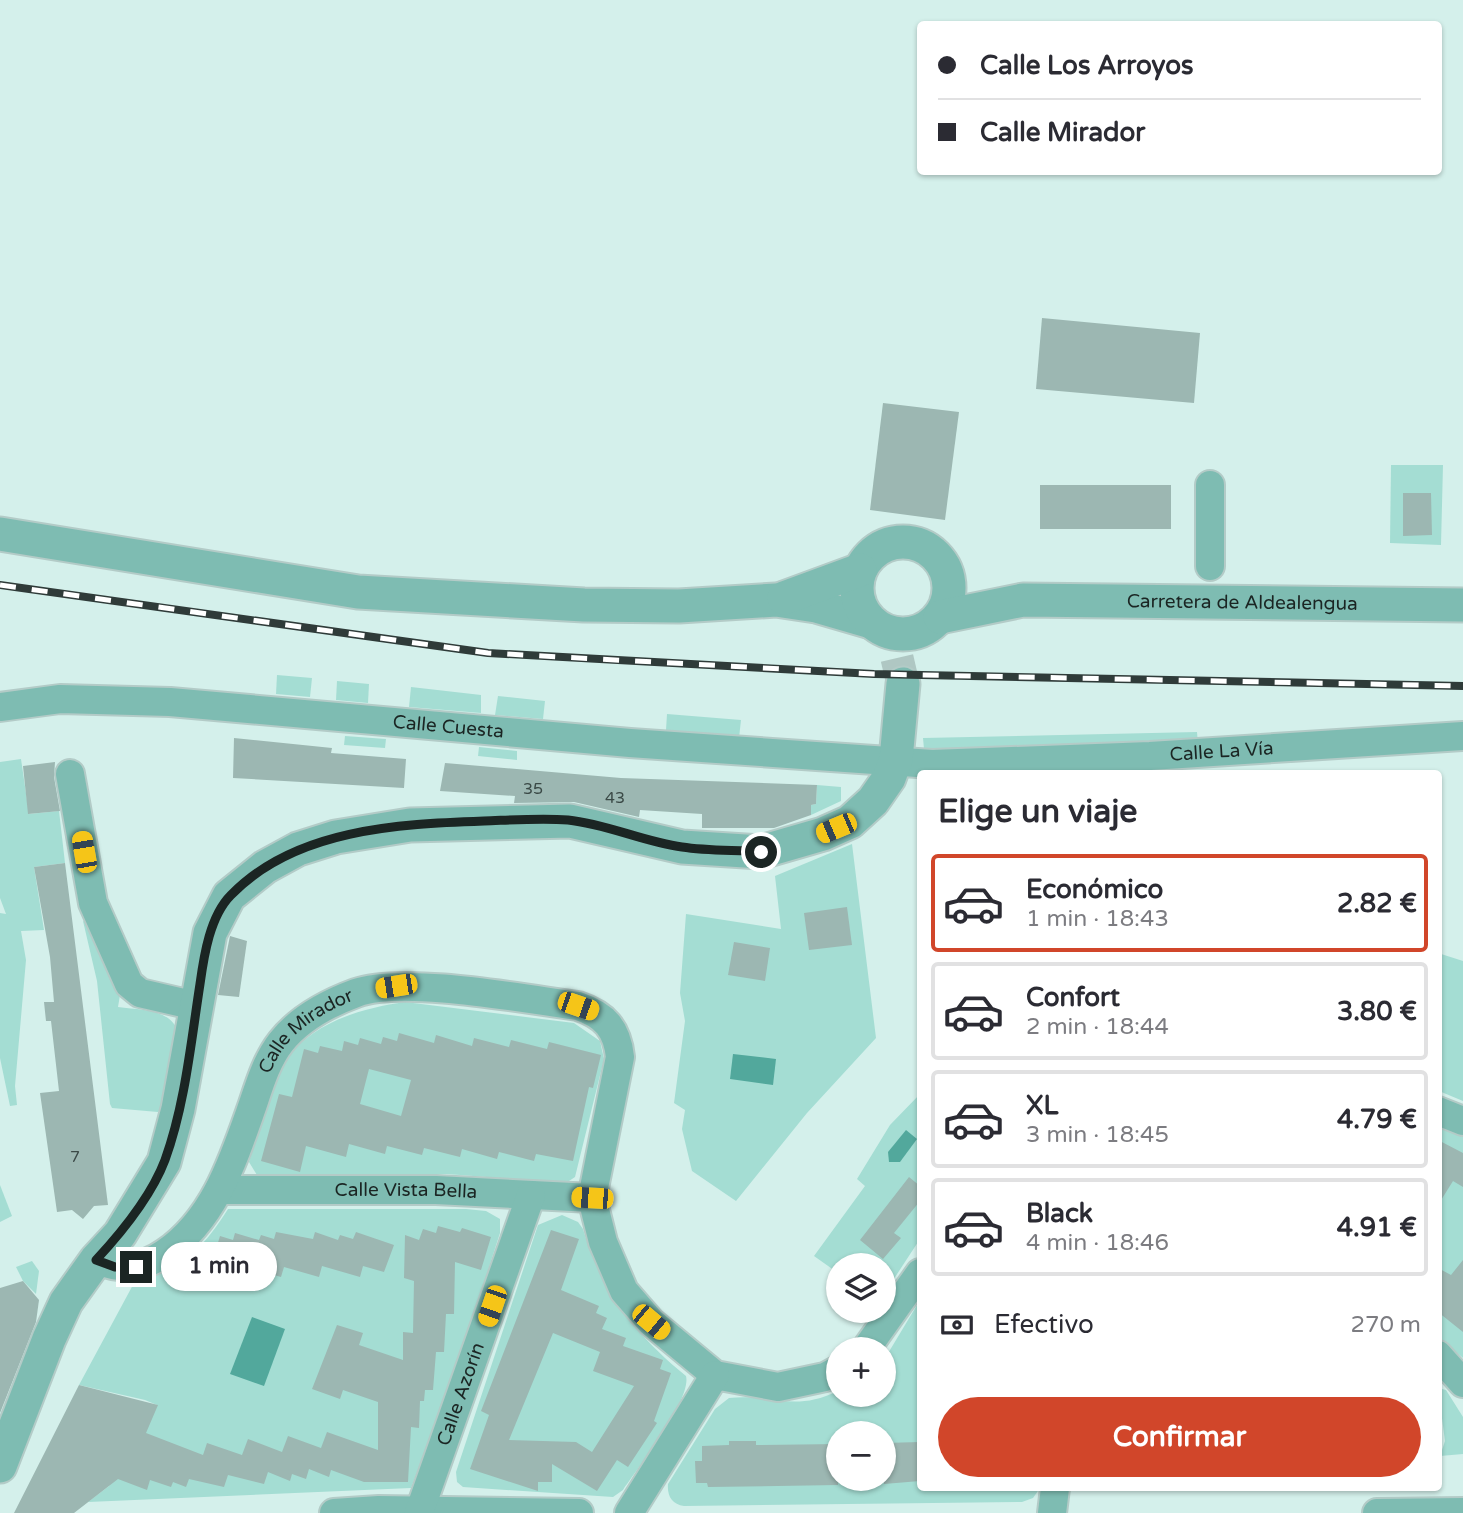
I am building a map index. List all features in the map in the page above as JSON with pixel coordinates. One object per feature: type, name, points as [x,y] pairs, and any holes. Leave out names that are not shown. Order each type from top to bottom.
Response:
[{"type":"street","points":[[1210,485],[1210,566]]},
{"type":"street","points":[[0,534],[358,592],[584,605],[679,606],[776,600],[816,606],[905,644],[1023,600]]},
{"type":"street","points":[[905,644],[860,607],[857,589],[860,570],[871,554],[887,545],[907,542],[925,547],[944,566],[1023,600]]},
{"type":"street","points":[[0,1466],[66,1302],[96,1260],[120,1234],[164,1162],[178,1109],[211,933],[229,896],[265,867],[298,849],[336,837],[410,825],[570,821],[682,847],[761,852],[850,822],[873,801],[889,778],[896,759],[905,644],[948,602],[950,584],[944,566]]},
{"type":"street","points":[[776,600],[860,570]]},
{"type":"street","name":"Carretera de Aldealengua","points":[[1023,600],[1463,605]]},
{"type":"street","name":"Calle Cuesta","points":[[0,707],[60,699],[170,702],[630,743],[836,759],[896,759]]},
{"type":"street","name":"Calle La Vía","points":[[896,759],[932,764],[1136,757],[1463,736]]},
{"type":"street","points":[[70,774],[93,903],[129,984],[140,993],[196,1006]]},
{"type":"street","name":"Calle Mirador","points":[[96,1260],[115,1267],[136,1267],[152,1262],[180,1243],[219,1190],[235,1155],[263,1073],[281,1042],[301,1022],[324,1008],[358,992],[396,986],[578,1006],[595,1011],[608,1021],[618,1038],[620,1057],[592,1198],[603,1242],[624,1290],[651,1322],[715,1375]]},
{"type":"street","points":[[1442,1113],[1463,1121]]},
{"type":"street","name":"Calle Vista Bella","points":[[219,1190],[436,1191],[592,1198]]},
{"type":"street","name":"Calle Azorín","points":[[420,1512],[531,1195]]},
{"type":"street","points":[[875,1337],[917,1277]]},
{"type":"street","points":[[1442,1359],[1463,1383]]},
{"type":"street","points":[[629,1513],[715,1375],[778,1387],[826,1376]]},
{"type":"street","points":[[1052,1513],[1055,1491]]},
{"type":"street","points":[[334,1513],[579,1513]]},
{"type":"street","points":[[1377,1513],[1463,1513]]},
{"type":"shaded area","points":[[1391,465],[1443,465],[1441,545],[1390,543]]},
{"type":"shaded area","points":[[277,675],[312,678],[310,697],[276,694]]},
{"type":"shaded area","points":[[337,681],[369,684],[368,703],[336,700]]},
{"type":"shaded area","points":[[411,687],[481,695],[481,713],[409,707]]},
{"type":"shaded area","points":[[498,696],[545,701],[543,719],[495,715]]},
{"type":"shaded area","points":[[667,714],[741,720],[739,738],[666,730]]},
{"type":"shaded area","points":[[1197,732],[1198,744],[924,749],[923,738]]},
{"type":"shaded area","points":[[345,736],[386,739],[385,748],[344,745]]},
{"type":"shaded area","points":[[479,747],[517,751],[517,760],[478,756]]},
{"type":"shaded area","points":[[21,759],[29,814],[59,811],[65,863],[34,867],[44,930],[21,931],[26,960],[15,1086],[17,1105],[10,1106],[0,1058],[0,913],[6,914],[0,898],[0,762]]},
{"type":"shaded area","points":[[817,785],[841,787],[841,801],[811,815],[811,805],[816,804]]},
{"type":"shaded area","points":[[852,844],[876,1038],[807,1113],[736,1201],[692,1171],[682,1129],[685,1110],[674,1103],[685,1021],[680,993],[686,914],[781,929],[775,876]]},
{"type":"shaded area","points":[[83,921],[92,925],[120,995],[118,1007],[158,1013],[176,1027],[163,1105],[158,1112],[112,1108],[110,1104],[97,981]]},
{"type":"shaded area","points":[[1442,954],[1463,961],[1463,1101],[1442,1092]]},
{"type":"shaded area","points":[[405,1002],[574,1023],[600,1041],[604,1059],[575,1177],[569,1181],[552,1182],[447,1174],[257,1175],[249,1162],[260,1124],[280,1070],[297,1047],[339,1019],[372,1008]]},
{"type":"shaded area","points":[[733,1054],[776,1059],[773,1085],[730,1079]]},
{"type":"shaded area","points":[[917,1097],[917,1244],[896,1276],[896,1253],[826,1253],[826,1264],[814,1256],[865,1186],[857,1179],[890,1125]]},
{"type":"shaded area","points":[[1442,1129],[1463,1137],[1463,1358],[1442,1340]]},
{"type":"shaded area","points":[[906,1130],[917,1139],[900,1162],[889,1162],[888,1152]]},
{"type":"shaded area","points":[[0,1185],[12,1216],[0,1222]]},
{"type":"shaded area","points":[[228,1209],[466,1209],[486,1211],[500,1219],[500,1233],[458,1364],[411,1488],[88,1502],[109,1486],[157,1405],[79,1385],[134,1283],[166,1270],[189,1256],[208,1237]]},
{"type":"shaded area","points":[[562,1215],[578,1222],[583,1229],[600,1273],[622,1311],[651,1345],[686,1376],[686,1387],[681,1401],[640,1467],[623,1490],[613,1497],[463,1487],[457,1482],[456,1472],[538,1225]]},
{"type":"shaded area","points":[[32,1261],[39,1271],[36,1294],[23,1281],[16,1267]]},
{"type":"shaded area","points":[[917,1305],[917,1491],[1038,1491],[1033,1498],[1022,1502],[684,1506],[671,1499],[668,1484],[715,1409],[729,1398],[795,1402],[826,1396],[826,1407],[896,1407],[896,1340]]},
{"type":"shaded area","points":[[252,1317],[285,1329],[264,1386],[230,1374]]},
{"type":"shaded area","points":[[1442,1389],[1446,1390],[1463,1417],[1463,1454],[1442,1456],[1445,1441]]},
{"type":"building","points":[[1042,318],[1200,333],[1194,403],[1036,389]]},
{"type":"building","points":[[883,403],[959,412],[945,520],[870,510]]},
{"type":"building","points":[[1040,485],[1171,485],[1171,529],[1040,529]]},
{"type":"building","points":[[1403,493],[1431,493],[1432,535],[1403,536]]},
{"type":"building","points":[[234,738],[332,748],[331,753],[406,759],[404,788],[233,778]]},
{"type":"building","points":[[55,762],[54,777],[60,811],[28,814],[23,766]]},
{"type":"building","points":[[445,763],[621,778],[817,785],[816,804],[811,805],[811,815],[774,828],[702,828],[702,814],[640,810],[639,817],[574,802],[514,803],[515,796],[440,791]]},
{"type":"building","points":[[65,863],[108,1205],[94,1206],[83,1219],[72,1210],[57,1212],[40,1093],[59,1091],[51,1021],[46,1021],[44,1002],[54,1002],[50,957],[34,867]]},
{"type":"building","points":[[847,907],[852,945],[809,950],[804,913]]},
{"type":"building","points":[[230,936],[247,941],[239,997],[218,995]]},
{"type":"building","points":[[734,942],[770,948],[765,981],[728,975]]},
{"type":"building","points":[[399,1033],[434,1043],[436,1035],[472,1046],[474,1038],[509,1047],[511,1040],[547,1049],[549,1042],[601,1055],[593,1088],[589,1087],[573,1161],[536,1154],[534,1161],[499,1152],[497,1159],[462,1149],[460,1157],[424,1148],[422,1155],[387,1146],[385,1154],[349,1144],[346,1157],[306,1146],[300,1172],[261,1161],[279,1094],[292,1097],[304,1049],[318,1053],[320,1046],[342,1051],[344,1041],[358,1045],[360,1038],[381,1044],[383,1037],[397,1041]],"holes":[[[369,1069],[411,1080],[401,1116],[360,1104]]]},
{"type":"building","points":[[1442,1142],[1463,1153],[1463,1187],[1453,1181],[1442,1199]]},
{"type":"building","points":[[909,1177],[917,1184],[917,1205],[894,1233],[901,1238],[888,1253],[876,1253],[860,1240]]},
{"type":"building","points":[[438,1226],[460,1232],[462,1228],[491,1237],[481,1270],[455,1262],[454,1314],[446,1314],[444,1352],[436,1352],[433,1390],[425,1390],[424,1401],[420,1401],[419,1428],[411,1427],[408,1482],[364,1482],[331,1470],[329,1477],[309,1469],[306,1479],[292,1474],[290,1481],[268,1472],[264,1484],[228,1475],[224,1487],[189,1479],[186,1487],[173,1482],[171,1487],[150,1480],[147,1490],[118,1479],[74,1513],[14,1513],[79,1385],[158,1405],[146,1433],[203,1455],[207,1443],[242,1455],[248,1439],[282,1452],[288,1436],[321,1448],[327,1432],[378,1450],[378,1402],[343,1390],[340,1399],[312,1389],[337,1325],[363,1333],[359,1345],[403,1360],[403,1332],[413,1333],[414,1281],[404,1278],[405,1235],[419,1240],[423,1229],[436,1233]]},
{"type":"building","points":[[551,1230],[579,1239],[561,1290],[599,1306],[596,1313],[607,1318],[602,1329],[626,1338],[623,1346],[663,1360],[660,1369],[671,1373],[654,1421],[657,1423],[628,1467],[617,1460],[597,1491],[552,1464],[552,1482],[538,1482],[538,1491],[470,1469],[489,1415],[481,1411]],"holes":[[[553,1333],[600,1352],[593,1371],[634,1386],[592,1452],[576,1442],[509,1440]]]},
{"type":"building","points":[[276,1232],[313,1239],[315,1232],[338,1240],[340,1235],[353,1239],[356,1232],[394,1245],[384,1272],[363,1266],[360,1277],[322,1266],[319,1277],[284,1267],[281,1277],[243,1266],[240,1278],[210,1269],[220,1236],[233,1240],[235,1233],[259,1240],[261,1235],[274,1239]]},
{"type":"building","points":[[1463,1260],[1463,1332],[1442,1315],[1442,1270],[1451,1275]]},
{"type":"building","points":[[23,1281],[39,1300],[36,1322],[0,1413],[0,1288]]},
{"type":"building","points":[[729,1441],[756,1441],[756,1445],[826,1444],[826,1485],[708,1487],[707,1483],[696,1483],[695,1461],[702,1461],[702,1446],[729,1445]]},
{"type":"building","points":[[917,1442],[917,1481],[896,1483],[896,1443]]},
{"type":"tunnel","points":[[897,658],[903,684]]},
{"type":"railway","points":[[0,585],[488,653],[874,674],[1463,686]]},
{"type":"route","points":[[136,1267],[115,1267],[96,1260],[120,1234],[164,1162],[178,1109],[202,969],[211,933],[229,896],[265,867],[298,849],[336,837],[410,825],[487,821],[570,821],[682,847],[761,852]]}]
